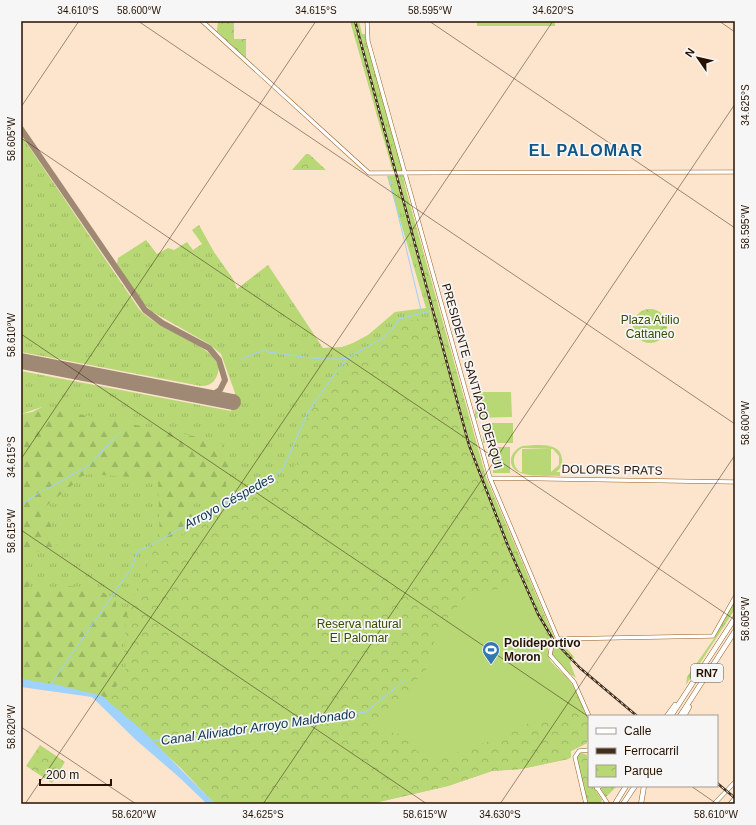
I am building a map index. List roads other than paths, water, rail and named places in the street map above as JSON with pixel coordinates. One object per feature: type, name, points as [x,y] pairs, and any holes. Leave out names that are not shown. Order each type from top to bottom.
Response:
[{"type":"highway","name":"RN7","points":[[672,715],[735,618]]},
{"type":"highway","name":"RN7","points":[[681,715],[735,631]]},
{"type":"highway","points":[[668,715],[694,680]]},
{"type":"highway","points":[[684,715],[700,684]]},
{"type":"highway","points":[[615,804],[625,787]]},
{"type":"highway","points":[[623,804],[634,787]]},
{"type":"highway","points":[[641,804],[644,787]]},
{"type":"street","points":[[202,21],[368,173],[735,172]]},
{"type":"street","name":"PRESIDENTE SANTIAGO DERQUI","points":[[368,21],[368,41],[490,478],[558,639]]},
{"type":"street","name":"DOLORES PRATS","points":[[490,478],[735,482]]},
{"type":"street","points":[[589,715],[573,680],[550,655],[552,645],[558,639],[713,636],[735,597]]},
{"type":"street","points":[[586,804],[575,757],[579,751],[588,750]]},
{"type":"street","points":[[714,804],[735,782]]},
{"type":"street","points":[[598,787],[603,798],[608,804]]},
{"type":"street","points":[[730,804],[735,798]]},
{"type":"water","points":[[21,679],[58,685],[102,696],[142,730],[215,804],[207,804],[180,778],[136,740],[92,697],[21,687]]},
{"type":"waterway","points":[[389,177],[421,310]]},
{"type":"waterway","name":"Arroyo Céspedes","points":[[51,684],[132,567],[138,550],[148,547],[282,471],[308,412],[333,376],[349,357],[383,338],[392,330],[399,319],[431,311]]},
{"type":"waterway","points":[[242,359],[266,349],[268,352],[308,358],[349,358]]},
{"type":"waterway","points":[[21,505],[43,490],[88,466],[121,431]]},
{"type":"waterway","name":"Canal Aliviador Arroyo Maldonado","points":[[153,741],[366,712],[405,680]]},
{"type":"railway","points":[[355,21],[469,445],[508,546],[538,614],[554,641],[580,668],[636,715]]},
{"type":"railway","points":[[718,784],[735,798]]},
{"type":"place","name":"Polideportivo Moron","points":[[491,665]]},
{"type":"district","name":"EL PALOMAR","points":[[586,150]]},
{"type":"park label","name":"Plaza Atilio Cattaneo","points":[[650,327]]},
{"type":"park label","name":"Reserva natural El Palomar","points":[[359,631]]}]
